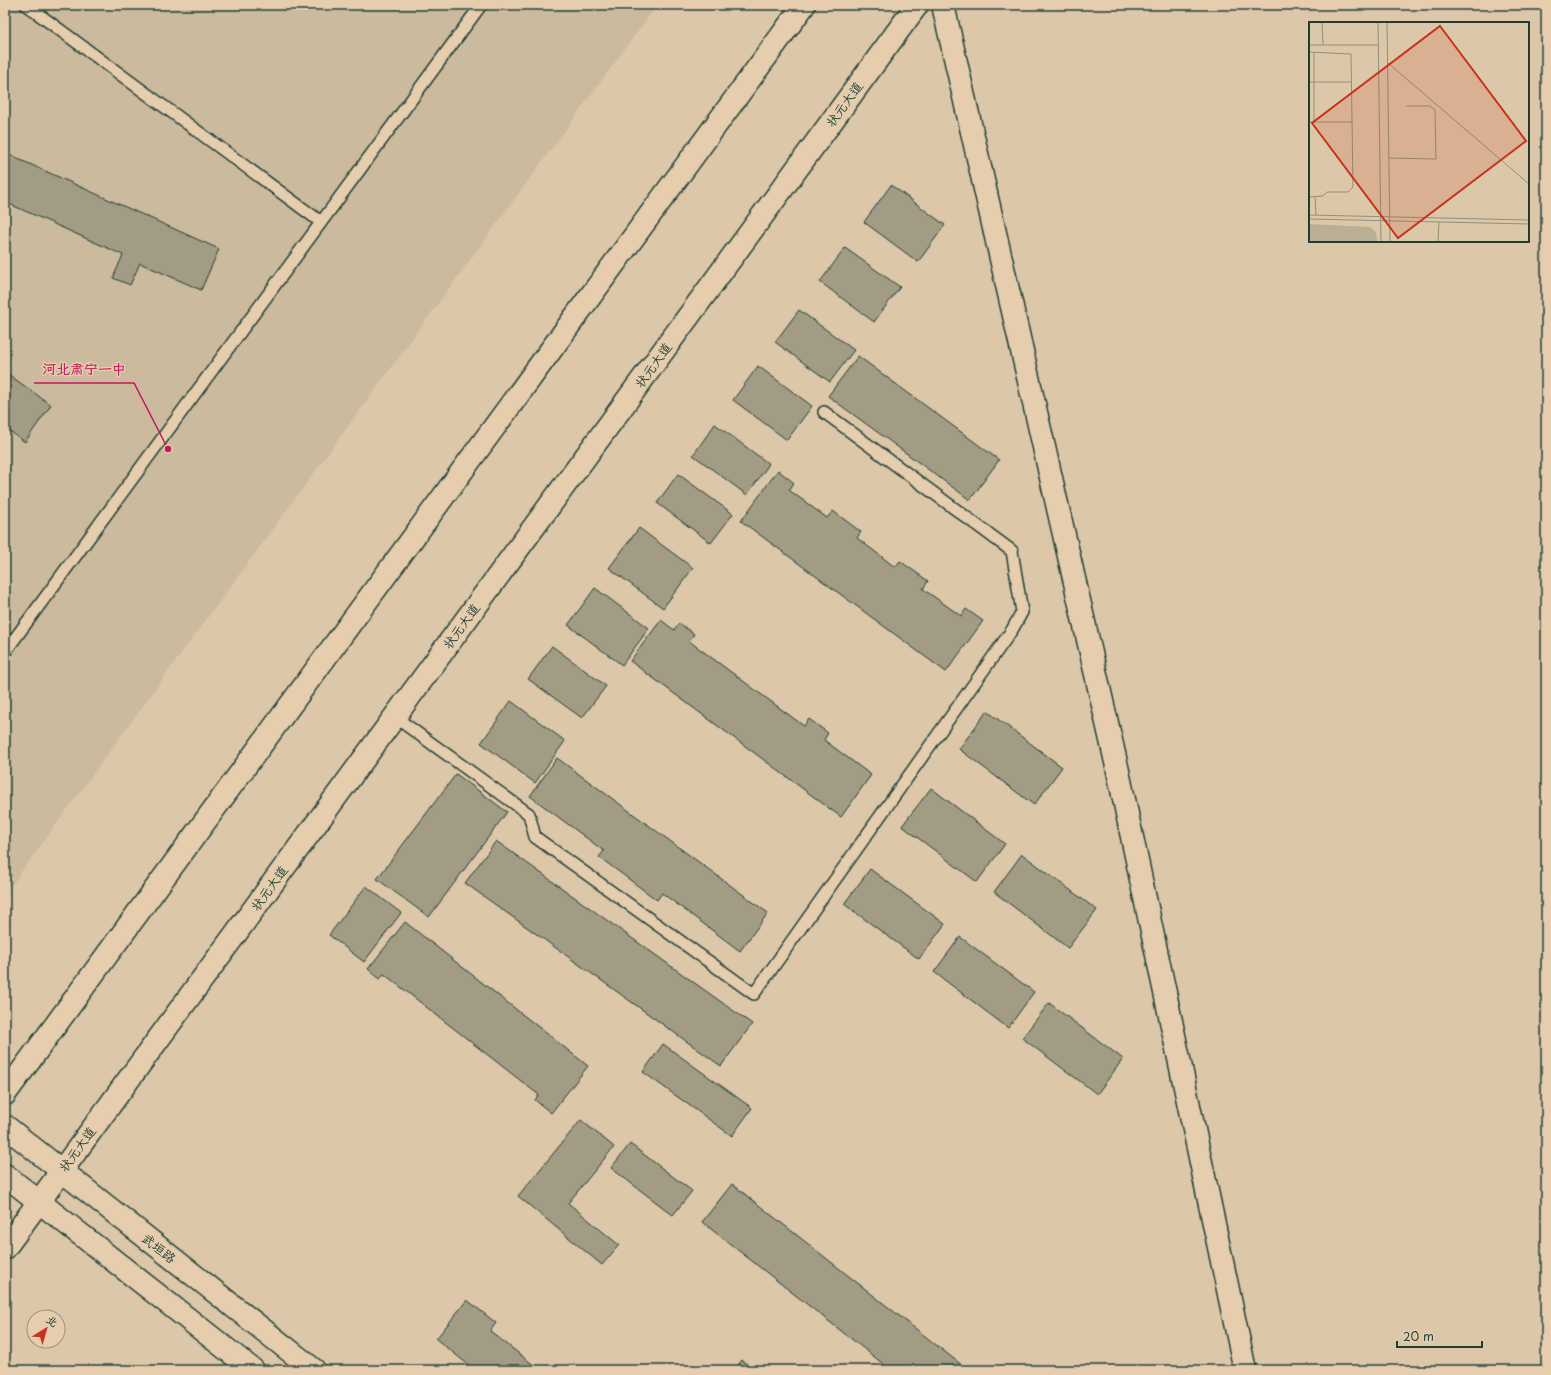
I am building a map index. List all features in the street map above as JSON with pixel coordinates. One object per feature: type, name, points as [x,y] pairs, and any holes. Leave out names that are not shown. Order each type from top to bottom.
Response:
[{"type":"main road","points":[[5,1094],[804,5]]},
{"type":"main road","name":"状元大道","points":[[5,1248],[917,5]]},
{"type":"main road","points":[[943,5],[1118,771],[1245,1370]]},
{"type":"main road","name":"武垣路","points":[[5,1126],[314,1370]]},
{"type":"main road","points":[[5,1174],[252,1370]]},
{"type":"lane","points":[[5,652],[481,5]]},
{"type":"lane","points":[[29,6],[321,222]]},
{"type":"lane","points":[[395,716],[529,814],[535,837],[754,994],[1012,630],[1022,612],[1012,551],[824,412]]},
{"type":"shaded area","points":[[5,5],[657,5],[5,894]]},
{"type":"building","points":[[5,153],[219,249],[201,290],[140,263],[130,285],[113,278],[123,255],[5,202]]},
{"type":"building","points":[[891,185],[945,225],[918,262],[864,222]]},
{"type":"building","points":[[845,248],[900,287],[874,322],[820,282]]},
{"type":"building","points":[[799,310],[854,350],[830,382],[775,342]]},
{"type":"building","points":[[858,356],[999,460],[970,500],[828,396]]},
{"type":"building","points":[[758,366],[812,406],[787,440],[733,400]]},
{"type":"building","points":[[5,372],[51,405],[25,442],[5,428]]},
{"type":"building","points":[[715,424],[769,464],[747,495],[693,455]]},
{"type":"building","points":[[778,470],[794,483],[789,490],[827,518],[833,511],[861,532],[857,538],[895,567],[900,561],[928,581],[923,589],[961,616],[966,609],[983,621],[946,672],[741,521]]},
{"type":"building","points":[[678,474],[733,514],[711,543],[657,503]]},
{"type":"building","points":[[639,528],[693,568],[663,608],[609,568]]},
{"type":"building","points":[[595,588],[649,628],[622,665],[568,625]]},
{"type":"building","points":[[661,620],[674,630],[679,623],[694,634],[689,641],[804,726],[809,719],[828,733],[824,740],[871,775],[841,817],[630,661]]},
{"type":"building","points":[[552,646],[606,686],[582,718],[528,679]]},
{"type":"building","points":[[511,701],[565,741],[535,783],[481,743]]},
{"type":"building","points":[[987,711],[1062,767],[1034,805],[959,749]]},
{"type":"building","points":[[557,758],[768,913],[740,951],[662,893],[657,900],[599,857],[604,851],[530,796]]},
{"type":"building","points":[[456,774],[507,812],[429,917],[377,879]]},
{"type":"building","points":[[931,788],[1005,844],[977,882],[902,826]]},
{"type":"building","points":[[496,841],[752,1024],[721,1066],[465,883]]},
{"type":"building","points":[[1022,854],[1097,910],[1068,948],[994,892]]},
{"type":"building","points":[[870,869],[945,924],[919,959],[844,904]]},
{"type":"building","points":[[366,886],[401,913],[364,962],[329,935]]},
{"type":"building","points":[[405,922],[588,1066],[551,1113],[535,1100],[539,1095],[384,974],[380,979],[368,969]]},
{"type":"building","points":[[960,937],[1034,992],[1008,1028],[934,972]]},
{"type":"building","points":[[1049,1003],[1123,1059],[1097,1094],[1022,1038]]},
{"type":"building","points":[[663,1044],[752,1108],[732,1136],[643,1072]]},
{"type":"building","points":[[581,1120],[614,1147],[568,1203],[619,1245],[602,1265],[518,1196]]},
{"type":"building","points":[[630,1144],[692,1191],[673,1215],[611,1168]]},
{"type":"building","points":[[732,1184],[968,1370],[891,1370],[702,1222]]},
{"type":"building","points":[[467,1300],[496,1323],[490,1331],[540,1370],[475,1370],[436,1339]]},
{"type":"building","points":[[742,1360],[754,1370],[734,1370]]},
{"type":"place","name":"河北肃宁一中","points":[[168,449]]}]
